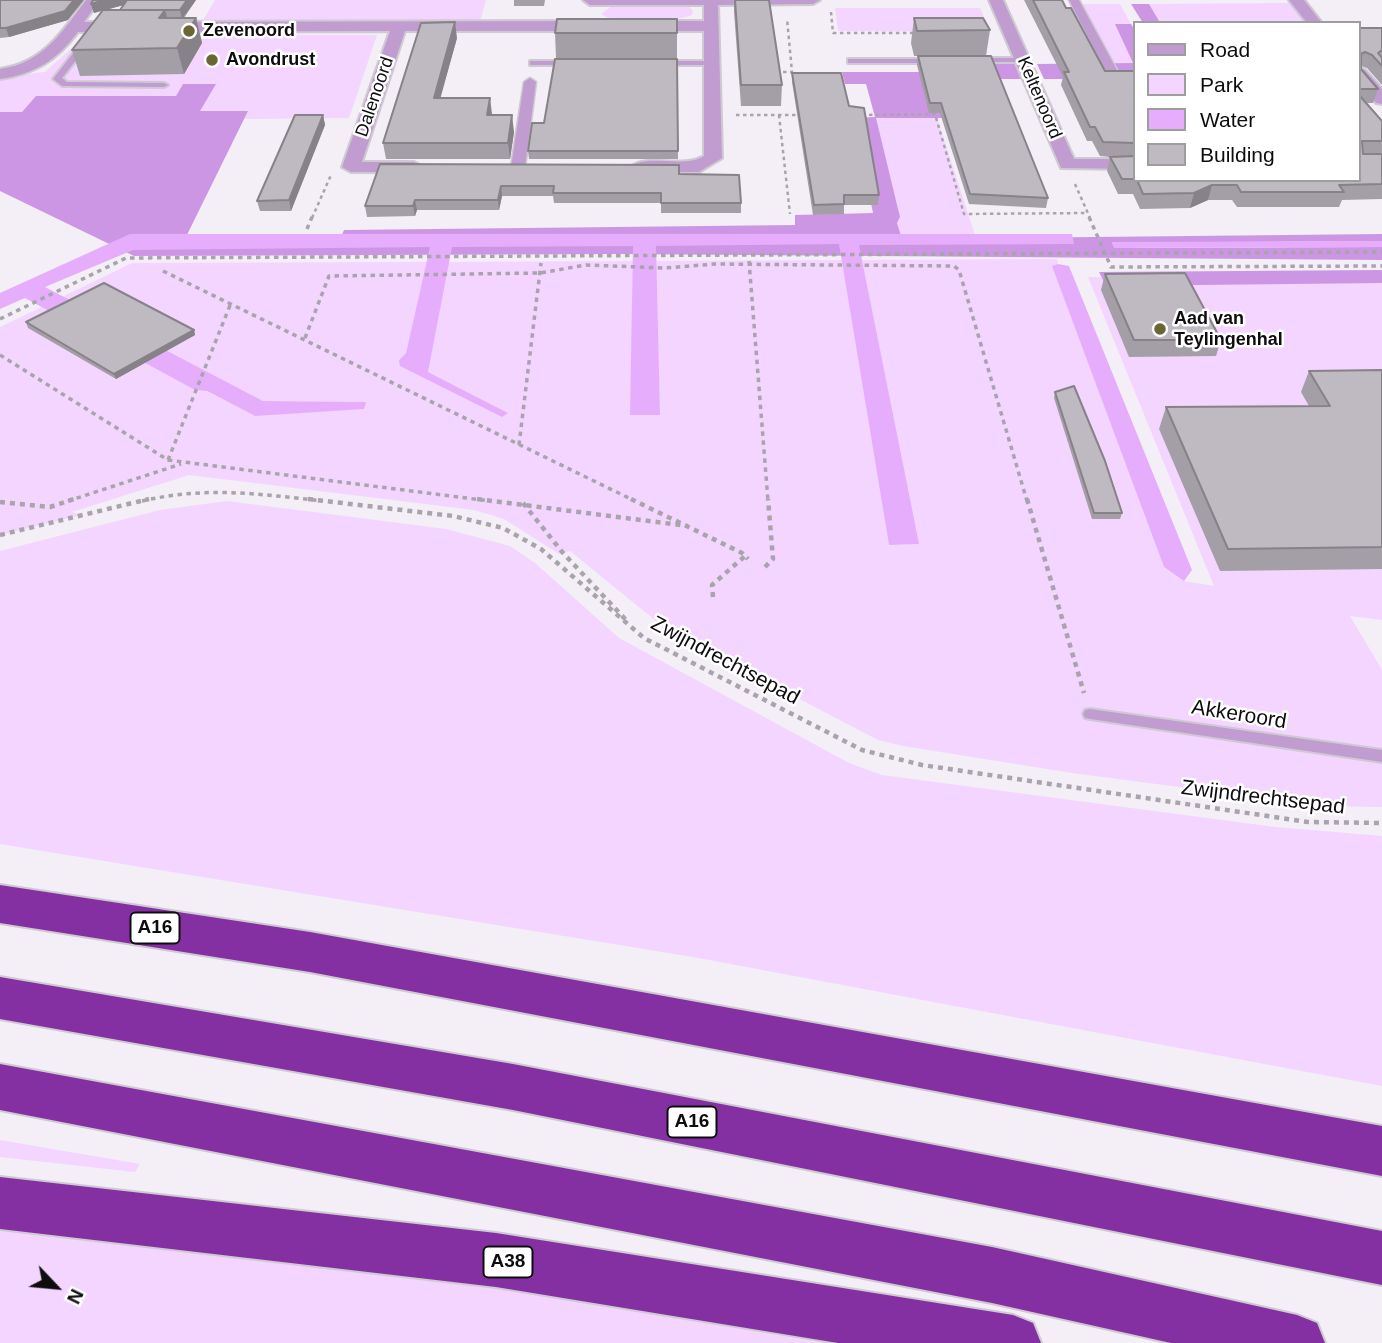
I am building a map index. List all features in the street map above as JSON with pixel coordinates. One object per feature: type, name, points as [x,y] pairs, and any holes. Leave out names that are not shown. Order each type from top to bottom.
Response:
[{"type":"highway","name":"A16","points":[[0,904],[324,954],[1382,1151]]},
{"type":"highway","name":"A16","points":[[0,998],[513,1087],[1382,1258]]},
{"type":"highway","points":[[0,1087],[992,1275],[1297,1343]]},
{"type":"highway","name":"A38","points":[[0,1203],[496,1260],[1013,1343]]},
{"type":"street","points":[[0,74],[18,73],[42,63],[93,0]]},
{"type":"street","points":[[588,26],[590,0],[813,0]]},
{"type":"street","name":"Keltenoord","points":[[996,0],[1066,164],[1134,163]]},
{"type":"street","points":[[1074,0],[1112,72]]},
{"type":"street","points":[[1296,0],[1313,21]]},
{"type":"street","points":[[616,167],[699,167],[713,158],[711,2]]},
{"type":"street","points":[[72,27],[711,26]]},
{"type":"street","name":"Dalenoord","points":[[400,27],[351,167],[435,167]]},
{"type":"street","points":[[1361,75],[1382,99]]},
{"type":"street","points":[[518,167],[530,82]]},
{"type":"lane","points":[[99,27],[57,79],[65,84],[164,85]]},
{"type":"lane","points":[[968,61],[1022,60]]},
{"type":"lane","points":[[851,61],[942,61]]},
{"type":"lane","points":[[533,63],[588,63]]},
{"type":"lane","points":[[643,63],[712,68]]},
{"type":"lane","name":"Akkeroord","points":[[1090,714],[1382,756]]},
{"type":"path","points":[[712,68],[792,72],[785,1]]},
{"type":"path","points":[[831,11],[833,33],[915,33]]},
{"type":"path","points":[[857,114],[935,114],[964,214],[1087,213]]},
{"type":"path","points":[[713,115],[805,115]]},
{"type":"path","points":[[779,115],[790,214]]},
{"type":"path","name":"Keltenoord","points":[[1066,164],[1105,253]]},
{"type":"path","points":[[307,229],[329,176],[351,167]]},
{"type":"path","points":[[0,319],[126,258],[1382,251]]},
{"type":"path","points":[[1105,253],[1111,267],[1382,266]]},
{"type":"path","points":[[519,444],[541,262]]},
{"type":"path","points":[[305,338],[329,276],[540,273],[586,265],[665,268],[701,264],[838,267],[941,265],[959,270],[1090,714]]},
{"type":"path","points":[[750,264],[773,559],[765,567]]},
{"type":"path","points":[[163,271],[688,526],[746,558],[712,586],[713,597]]},
{"type":"path","points":[[167,460],[197,392],[231,303]]},
{"type":"path","points":[[0,355],[167,460],[688,526]]},
{"type":"path","points":[[0,502],[50,507],[184,463]]},
{"type":"path","name":"Zwijndrechtsepad","points":[[0,535],[175,493],[229,490],[453,516],[503,528],[541,549],[643,638],[862,750],[922,765],[1308,822],[1382,823]]},
{"type":"path","points":[[522,503],[563,552],[643,638]]},
{"type":"green space","points":[[215,0],[486,0],[480,21],[202,22]]},
{"type":"green space","points":[[1291,3],[1309,21],[1158,21],[1149,4]]},
{"type":"green space","points":[[620,4],[684,4],[693,10],[692,15],[645,22],[619,20],[601,14]]},
{"type":"green space","points":[[1070,4],[1120,4],[1131,24],[1116,25],[1134,63],[1101,63]]},
{"type":"green space","points":[[835,8],[980,8],[990,32],[838,31]]},
{"type":"green space","points":[[377,35],[349,118],[244,119],[247,112],[199,111],[215,84],[183,84],[176,96],[36,96],[22,112],[0,112],[0,77],[45,72],[84,37]]},
{"type":"green space","points":[[875,118],[937,118],[976,238],[901,239],[897,223],[900,217]]},
{"type":"green space","points":[[1057,259],[1058,264],[1053,267],[1164,567],[1184,581],[1214,586],[1088,277],[1382,281],[1382,620],[1350,616],[1382,670],[1382,807],[1325,806],[1072,773],[878,740],[667,630],[570,551],[559,554],[504,519],[474,510],[189,475],[72,512],[81,515],[0,535],[0,327],[42,307],[195,390],[206,391],[255,416],[366,402],[263,401],[62,297],[132,263],[427,262],[406,353],[399,360],[508,413],[428,372],[448,262],[633,261],[631,415],[660,414],[655,261],[842,260],[889,545],[918,544],[862,260]]},
{"type":"green space","points":[[227,501],[446,529],[510,546],[535,563],[619,638],[849,763],[882,775],[1275,827],[1382,836],[1382,1086],[693,957],[0,844],[0,551],[160,510]]},
{"type":"green space","points":[[0,1140],[140,1164],[135,1172],[0,1157]]},
{"type":"green space","points":[[0,1226],[527,1293],[822,1343],[0,1343]]},
{"type":"shaded area","points":[[1131,4],[1149,4],[1159,21],[1142,21]]},
{"type":"shaded area","points":[[1115,24],[1131,24],[1134,28],[1134,79],[1044,79],[1037,64],[1133,63]]},
{"type":"shaded area","points":[[994,62],[1018,63],[1026,79],[947,79],[956,118],[876,118],[900,217],[897,223],[902,239],[1382,234],[1382,241],[1112,243],[1115,248],[1382,247],[1382,260],[622,254],[134,256],[0,191],[0,112],[22,112],[36,96],[176,96],[183,84],[216,84],[200,111],[248,111],[182,245],[338,244],[344,230],[795,225],[795,215],[873,213],[854,118],[875,117],[866,84],[845,84],[842,72],[996,72]]},
{"type":"shaded area","points":[[1382,270],[1382,283],[1106,286],[1099,272]]},
{"type":"water","points":[[130,234],[1072,234],[1074,244],[859,245],[919,544],[889,545],[839,244],[656,246],[660,415],[630,415],[633,246],[452,247],[428,372],[508,413],[502,417],[400,366],[399,360],[406,353],[430,247],[133,250],[45,287],[263,401],[366,402],[364,409],[255,416],[207,391],[195,390],[25,298],[0,309],[0,293]]},
{"type":"water","points":[[1382,241],[1382,247],[1114,248],[1112,242]]},
{"type":"water","points":[[1052,266],[1069,266],[1192,570],[1184,581],[1164,567]]},
{"type":"building","points":[[0,0],[74,0],[65,11],[0,28]]},
{"type":"building","points":[[127,0],[187,0],[180,10],[120,10]]},
{"type":"building","points":[[735,0],[769,0],[782,85],[741,85]]},
{"type":"building","points":[[1033,0],[1062,0],[1066,8],[1071,8],[1105,71],[1134,71],[1134,143],[1103,142],[1095,127],[1090,127],[1064,72],[1069,72]]},
{"type":"building","points":[[103,10],[165,10],[159,18],[196,18],[177,48],[72,50]]},
{"type":"building","points":[[914,18],[983,18],[990,30],[917,31]]},
{"type":"building","points":[[557,19],[677,19],[677,33],[555,33]]},
{"type":"building","points":[[455,22],[434,98],[490,98],[487,115],[512,115],[508,143],[383,143],[421,23]]},
{"type":"building","points":[[1361,28],[1382,28],[1382,50],[1378,53],[1382,58],[1382,66],[1372,55],[1365,52],[1361,54]]},
{"type":"building","points":[[918,56],[991,56],[1048,198],[970,194],[941,103],[930,103]]},
{"type":"building","points":[[555,59],[677,59],[678,151],[528,151],[532,123],[544,123]]},
{"type":"building","points":[[1361,69],[1378,89],[1361,89]]},
{"type":"building","points":[[792,73],[841,73],[849,106],[864,108],[879,195],[844,195],[844,204],[814,205]]},
{"type":"building","points":[[1361,97],[1382,121],[1382,141],[1362,141],[1363,154],[1382,154],[1382,184],[1339,185],[1344,192],[1241,192],[1237,185],[1212,185],[1194,193],[1143,194],[1138,182],[1361,182]]},
{"type":"building","points":[[295,115],[323,115],[289,200],[257,201]]},
{"type":"building","points":[[1134,156],[1134,179],[1122,179],[1110,157]]},
{"type":"building","points":[[380,164],[679,165],[679,174],[739,175],[741,203],[661,203],[661,193],[553,193],[554,186],[501,186],[498,200],[415,200],[413,206],[365,206]]},
{"type":"building","name":"Aad van Teylingenhal","points":[[1185,273],[1221,340],[1134,340],[1105,274]]},
{"type":"building","points":[[104,283],[194,330],[114,374],[26,322]]},
{"type":"building","points":[[1382,370],[1382,547],[1228,549],[1166,407],[1330,406],[1309,371]]},
{"type":"building","points":[[1074,386],[1105,461],[1122,513],[1094,513],[1055,392]]},
{"type":"place","name":"Zevenoord","points":[[189,31]]},
{"type":"place","name":"Avondrust","points":[[212,60]]},
{"type":"place","name":"Aad van Teylingenhal","points":[[1160,329]]}]
